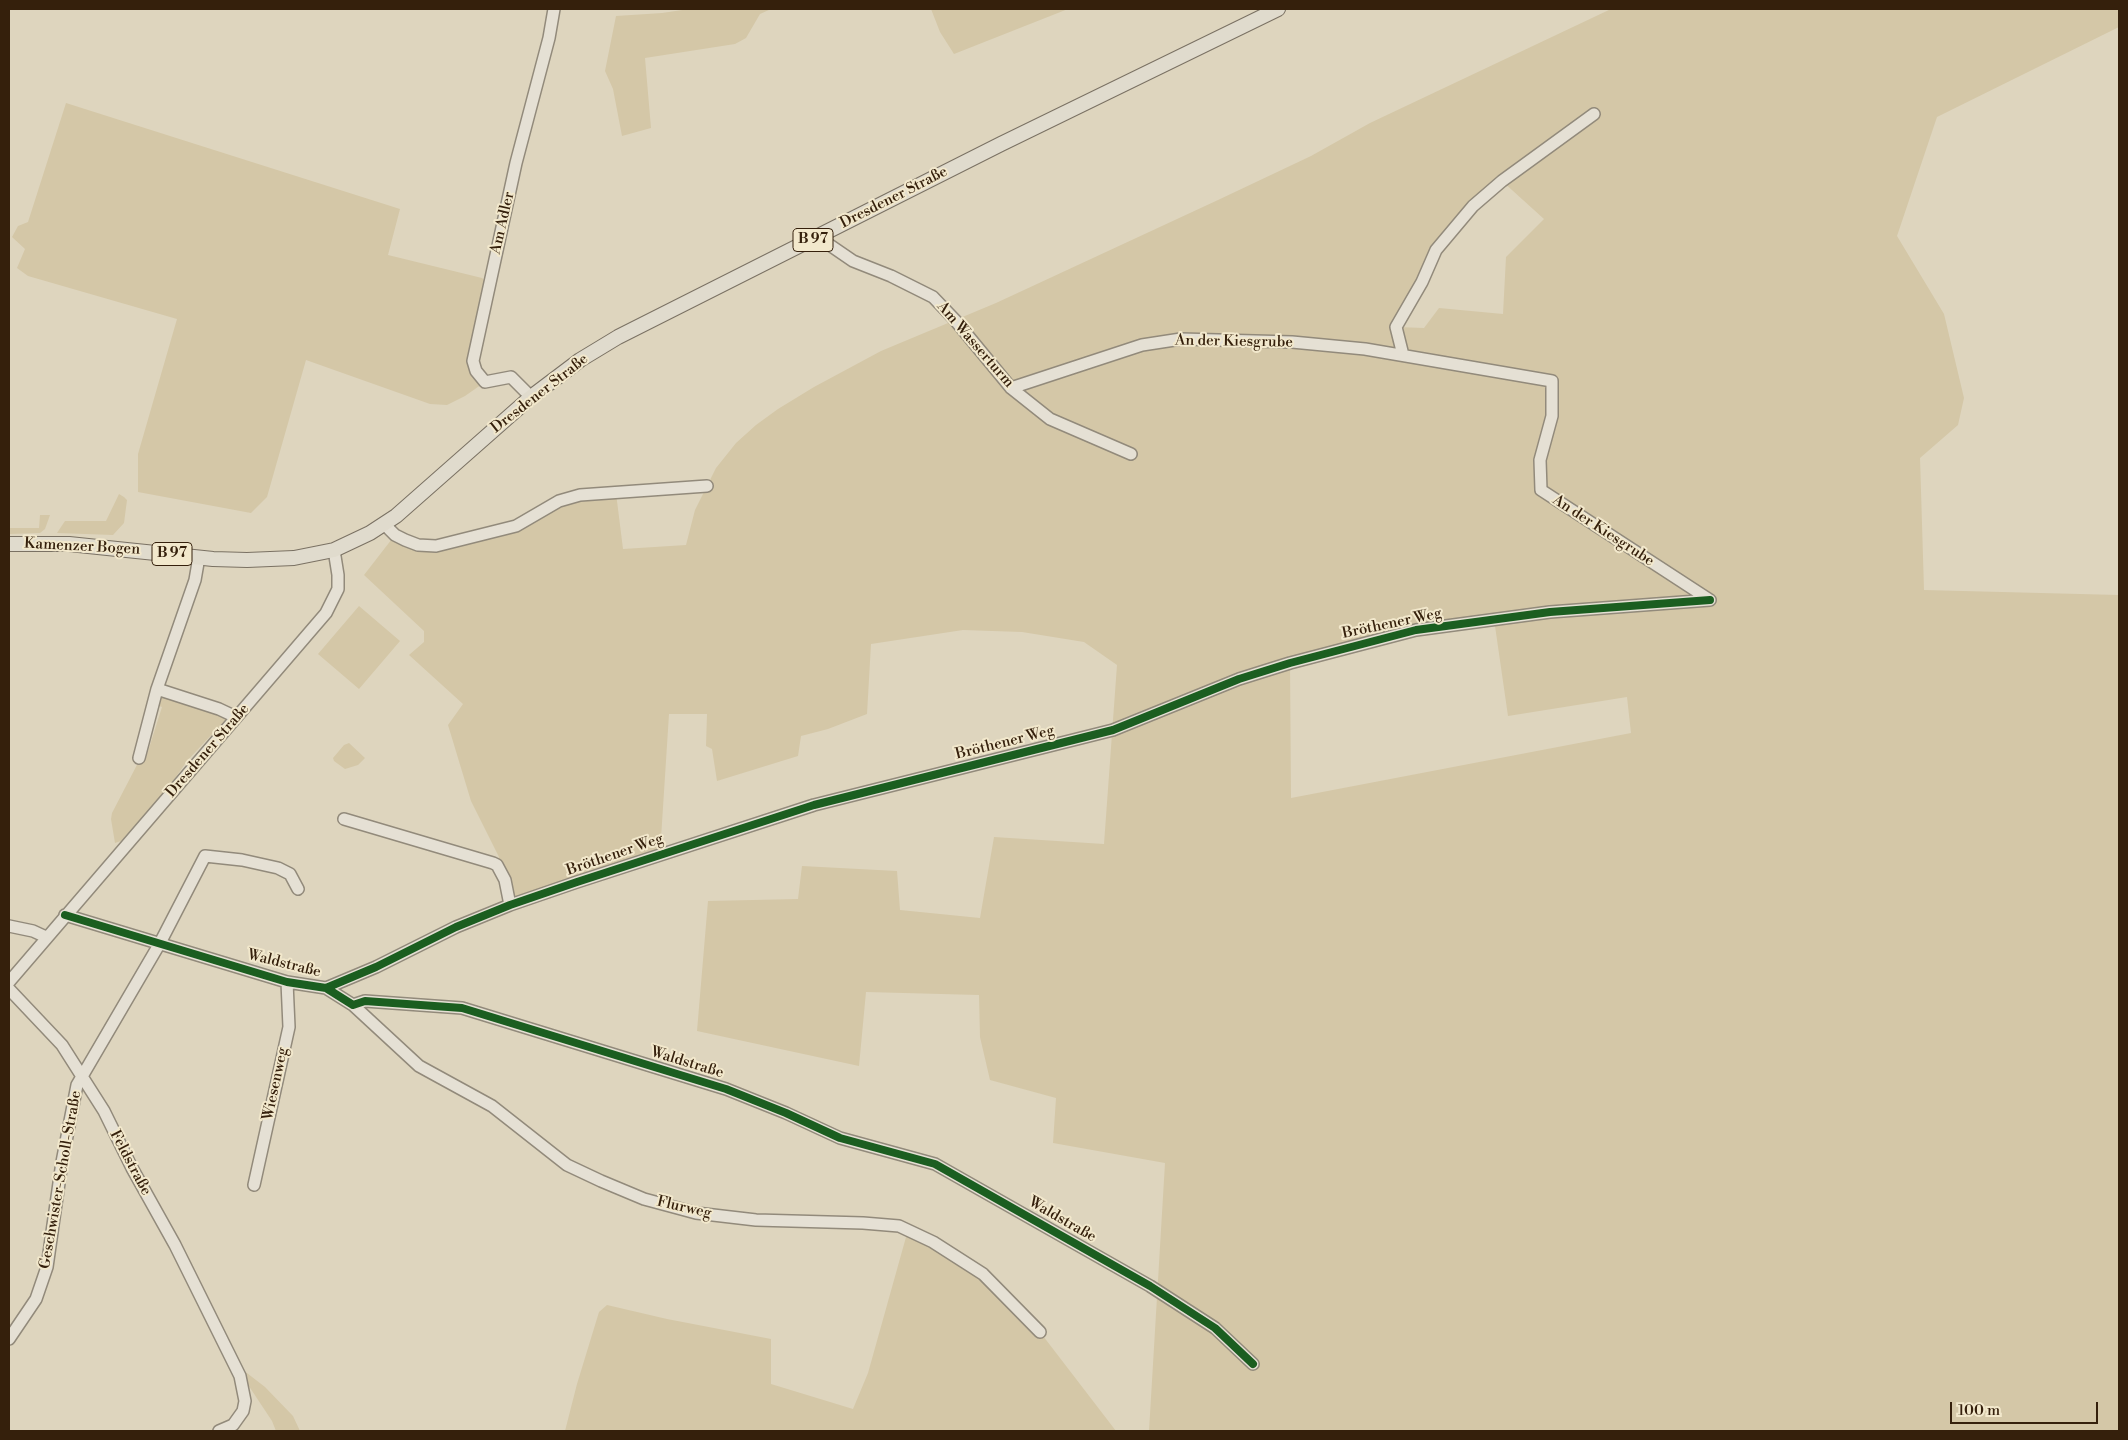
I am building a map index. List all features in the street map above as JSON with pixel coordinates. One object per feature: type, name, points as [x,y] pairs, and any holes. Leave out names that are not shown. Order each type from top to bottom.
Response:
[{"type":"main road","name":"Dresdener Straße","points":[[334,550],[384,524],[416,499],[531,397],[580,360],[618,337],[818,238],[992,148],[1278,9]]},
{"type":"main road","name":"Kamenzer Bogen","points":[[9,544],[79,545],[198,557],[269,560],[316,555],[334,550]]},
{"type":"street","name":"Am Adler","points":[[531,397],[511,377],[486,382],[476,371],[473,361],[516,163],[549,38],[554,9]]},
{"type":"street","points":[[1403,355],[1396,327],[1422,282],[1436,250],[1473,206],[1502,180],[1594,114]]},
{"type":"street","name":"Am Wasserturm","points":[[818,238],[852,261],[892,276],[933,297],[956,320],[1011,388],[1050,418],[1131,454]]},
{"type":"street","name":"An der Kiesgrube","points":[[1011,388],[1142,345],[1181,339],[1292,342],[1365,349],[1552,381],[1552,416],[1540,460],[1541,490],[1710,600]]},
{"type":"street","points":[[384,524],[395,535],[405,540],[418,545],[436,546],[516,526],[559,501],[580,495],[707,486]]},
{"type":"street","name":"Dresdener Straße","points":[[9,982],[318,624],[333,602],[338,590],[334,550]]},
{"type":"street","points":[[139,758],[157,689],[194,580],[198,557]]},
{"type":"street","name":"Bröthener Weg","points":[[326,988],[376,967],[441,934],[510,905],[814,805],[1113,730],[1239,679],[1290,662],[1408,632],[1550,612],[1710,600]]},
{"type":"street","points":[[157,689],[219,709],[236,717]]},
{"type":"street","points":[[344,818],[497,865],[505,880],[510,905]]},
{"type":"street","name":"Geschwister-Scholl-Straße","points":[[9,1340],[36,1299],[48,1267],[74,1093],[82,1075],[160,943],[205,856],[242,860],[278,868],[290,874],[298,889]]},
{"type":"street","name":"Waldstraße","points":[[66,915],[287,982],[326,988],[352,1006],[365,1001],[462,1008],[726,1089],[786,1113],[840,1138],[935,1164],[1150,1286],[1214,1328],[1253,1364]]},
{"type":"street","points":[[9,926],[33,931],[46,937]]},
{"type":"street","name":"Wiesenweg","points":[[254,1184],[289,1027],[287,982]]},
{"type":"street","name":"Feldstraße","points":[[9,989],[62,1045],[104,1111],[175,1245],[240,1376],[245,1401],[243,1411],[233,1424],[219,1431]]},
{"type":"street","name":"Flurweg","points":[[352,1006],[419,1066],[492,1106],[567,1164],[601,1181],[644,1199],[696,1213],[756,1220],[899,1226],[933,1242],[983,1274],[1040,1332]]},
{"type":"shaded area","points":[[689,9],[771,9],[760,14],[746,38],[735,44],[645,58],[651,128],[622,136],[613,89],[605,71],[616,16]]},
{"type":"shaded area","points":[[931,9],[1068,9],[954,54],[940,32]]},
{"type":"shaded area","points":[[1611,9],[2119,9],[2119,27],[1937,117],[1897,236],[1944,314],[1964,398],[1958,425],[1920,458],[1924,590],[2119,595],[2119,1431],[1149,1431],[1165,1163],[1053,1143],[1056,1098],[990,1080],[980,1037],[979,995],[866,992],[859,1066],[697,1031],[708,901],[798,899],[802,866],[897,871],[900,910],[980,918],[994,837],[1104,844],[1117,665],[1084,642],[1022,632],[963,630],[871,644],[867,714],[828,729],[801,736],[798,756],[717,781],[712,749],[706,746],[707,714],[669,714],[660,854],[510,905],[497,865],[499,857],[471,801],[448,725],[463,704],[409,655],[424,642],[424,631],[364,575],[395,535],[418,545],[478,536],[551,507],[616,493],[623,549],[686,545],[695,510],[716,468],[736,443],[778,409],[814,387],[881,351],[996,303],[1218,200],[1311,156],[1370,123]],"holes":[[[1502,181],[1544,219],[1506,257],[1503,314],[1439,308],[1424,328],[1397,327],[1436,250]],[[1494,619],[1508,716],[1627,697],[1631,733],[1291,798],[1290,662]]]},
{"type":"shaded area","points":[[66,103],[400,209],[388,255],[482,278],[489,285],[473,351],[485,382],[465,396],[447,405],[430,404],[306,360],[267,497],[251,513],[138,492],[138,454],[177,319],[28,276],[17,268],[25,249],[12,237],[18,226],[28,222]]},
{"type":"shaded area","points":[[119,494],[127,500],[124,523],[113,535],[57,533],[65,521],[106,521]]},
{"type":"shaded area","points":[[40,515],[50,515],[45,529],[40,533],[9,534],[9,528],[39,528]]},
{"type":"shaded area","points":[[359,606],[400,641],[359,689],[318,654]]},
{"type":"shaded area","points":[[161,696],[214,711],[227,718],[187,761],[171,784],[121,841],[115,843],[111,819],[112,813],[139,761],[145,761],[162,707],[156,705]]},
{"type":"shaded area","points":[[349,743],[365,758],[358,765],[345,769],[334,761],[333,758],[344,745]]},
{"type":"shaded area","points":[[908,1230],[983,1274],[1040,1332],[1116,1431],[565,1431],[599,1312],[607,1305],[667,1319],[771,1339],[771,1384],[853,1409],[868,1373]]},
{"type":"shaded area","points":[[227,1353],[243,1370],[265,1387],[293,1416],[300,1431],[276,1431],[272,1421]]},
{"type":"cycle path","points":[[326,988],[376,967],[456,927],[510,905],[577,882],[814,805],[1113,730],[1239,679],[1290,663],[1416,630],[1550,612],[1710,600]]},
{"type":"cycle path","points":[[65,915],[287,982],[326,988],[353,1005],[365,1001],[462,1008],[726,1089],[786,1113],[840,1138],[935,1164],[1150,1286],[1215,1328],[1253,1364]]}]
